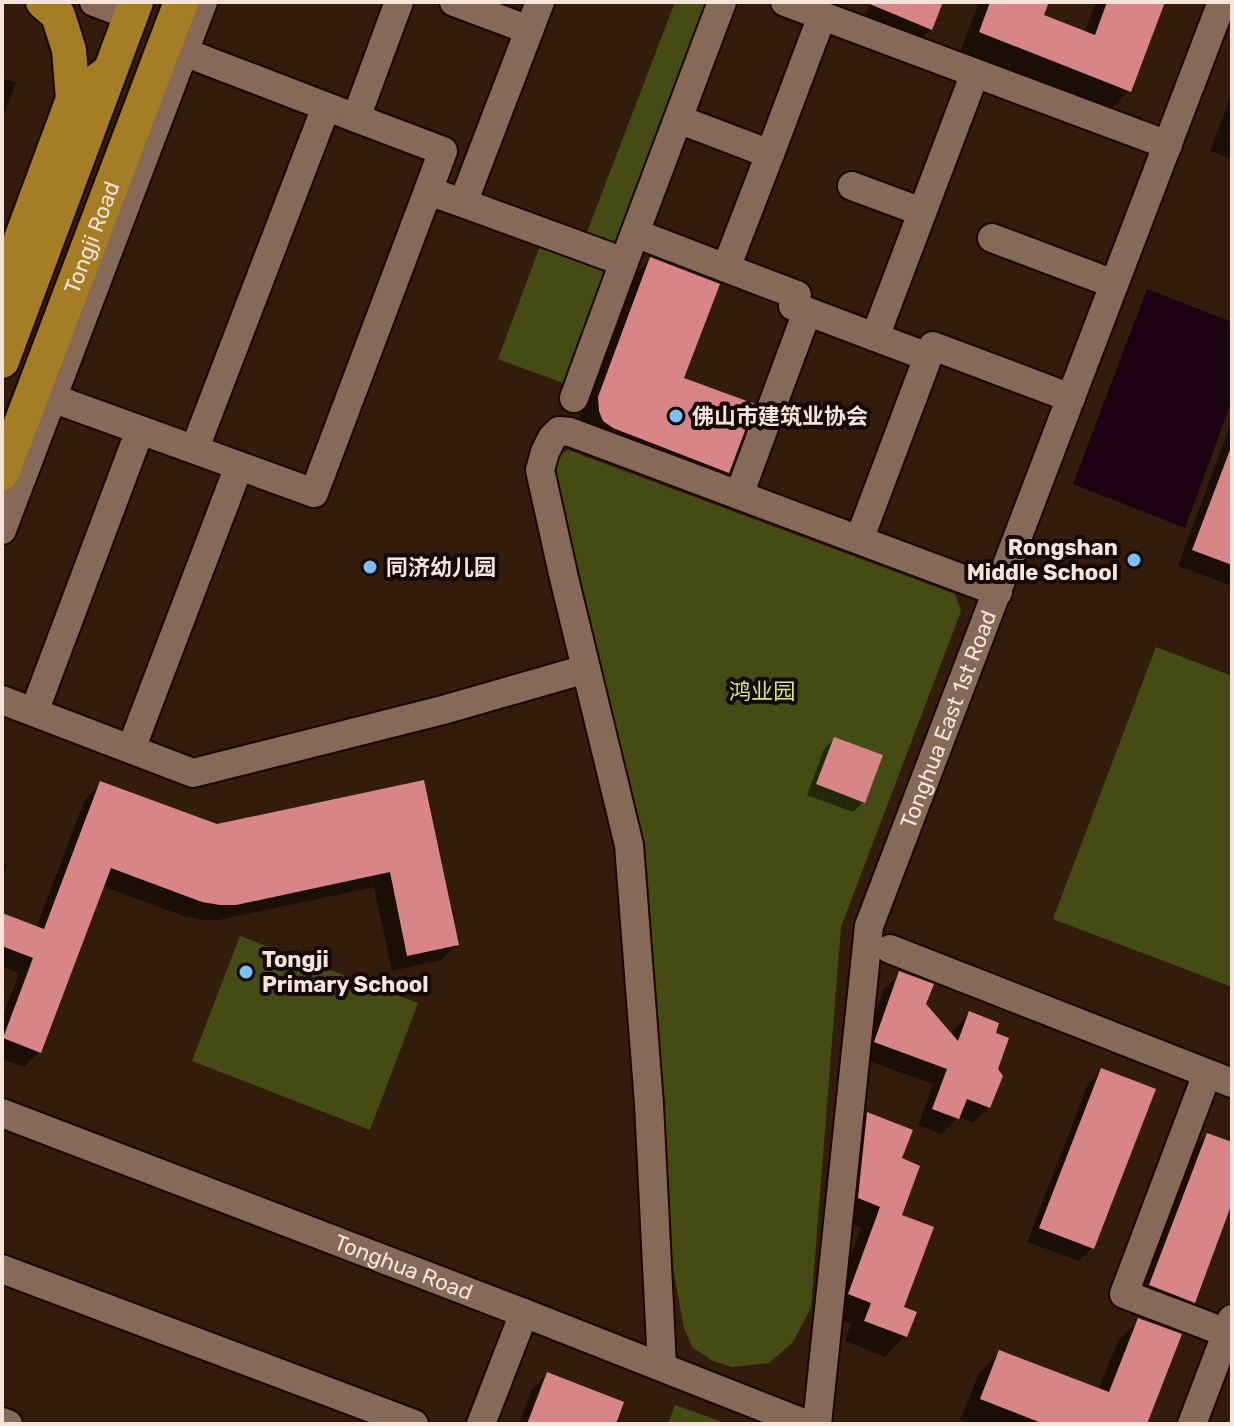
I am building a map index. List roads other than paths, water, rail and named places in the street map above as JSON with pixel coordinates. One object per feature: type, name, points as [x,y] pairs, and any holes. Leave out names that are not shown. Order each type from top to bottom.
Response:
[{"type":"main road","points":[[2,290],[73,99],[69,50],[58,15],[43,2]]},
{"type":"main road","name":"Tongji Road","points":[[2,473],[181,2]]},
{"type":"main road","name":"Tongji Road","points":[[2,361],[134,9]]},
{"type":"main road","points":[[73,99],[111,71]]},
{"type":"street","points":[[94,2],[134,9]]},
{"type":"street","points":[[2,530],[203,2]]},
{"type":"street","points":[[356,118],[399,2]]},
{"type":"street","points":[[454,2],[529,30]]},
{"type":"street","points":[[463,203],[540,2]]},
{"type":"street","points":[[574,398],[722,2]]},
{"type":"street","points":[[785,2],[1168,145]]},
{"type":"street","name":"Tonghua East 1st Road","points":[[817,1424],[869,926],[1222,2]]},
{"type":"street","points":[[726,268],[822,16]]},
{"type":"street","points":[[184,52],[478,164]]},
{"type":"street","points":[[875,337],[975,73]]},
{"type":"street","points":[[149,86],[158,121]]},
{"type":"street","points":[[195,448],[326,107]]},
{"type":"street","points":[[678,119],[770,154]]},
{"type":"street","points":[[52,398],[314,493],[443,151]]},
{"type":"street","points":[[852,186],[922,212]]},
{"type":"street","points":[[428,191],[624,262]]},
{"type":"street","points":[[635,233],[797,295],[793,306],[928,357]]},
{"type":"street","points":[[992,238],[1114,284]]},
{"type":"street","points":[[739,495],[807,312]]},
{"type":"street","points":[[864,527],[933,346],[1071,398]]},
{"type":"street","points":[[34,712],[140,430]]},
{"type":"street","points":[[662,1366],[649,1104],[629,845],[540,470],[552,438],[559,431],[570,432],[998,592]]},
{"type":"street","points":[[131,749],[239,466]]},
{"type":"street","points":[[2,700],[193,773],[443,710],[586,669]]},
{"type":"street","points":[[890,949],[1220,1078],[1124,1294],[1229,1326],[1192,1424]]},
{"type":"street","name":"Tonghua Road","points":[[5,1124],[524,1313],[806,1424]]},
{"type":"street","points":[[2,1269],[414,1424]]},
{"type":"street","points":[[481,1424],[524,1313]]},
{"type":"street","points":[[2,1422],[8,1424]]},
{"type":"place","name":"佛山市建筑业协会","points":[[676,416]]},
{"type":"place","name":"Rongshan Middle School","points":[[1134,560]]},
{"type":"place","name":"同济幼儿园","points":[[370,567]]},
{"type":"place","name":"Tongji Primary School","points":[[246,972]]},
{"type":"park label","name":"鸿业园","points":[[762,691]]}]
